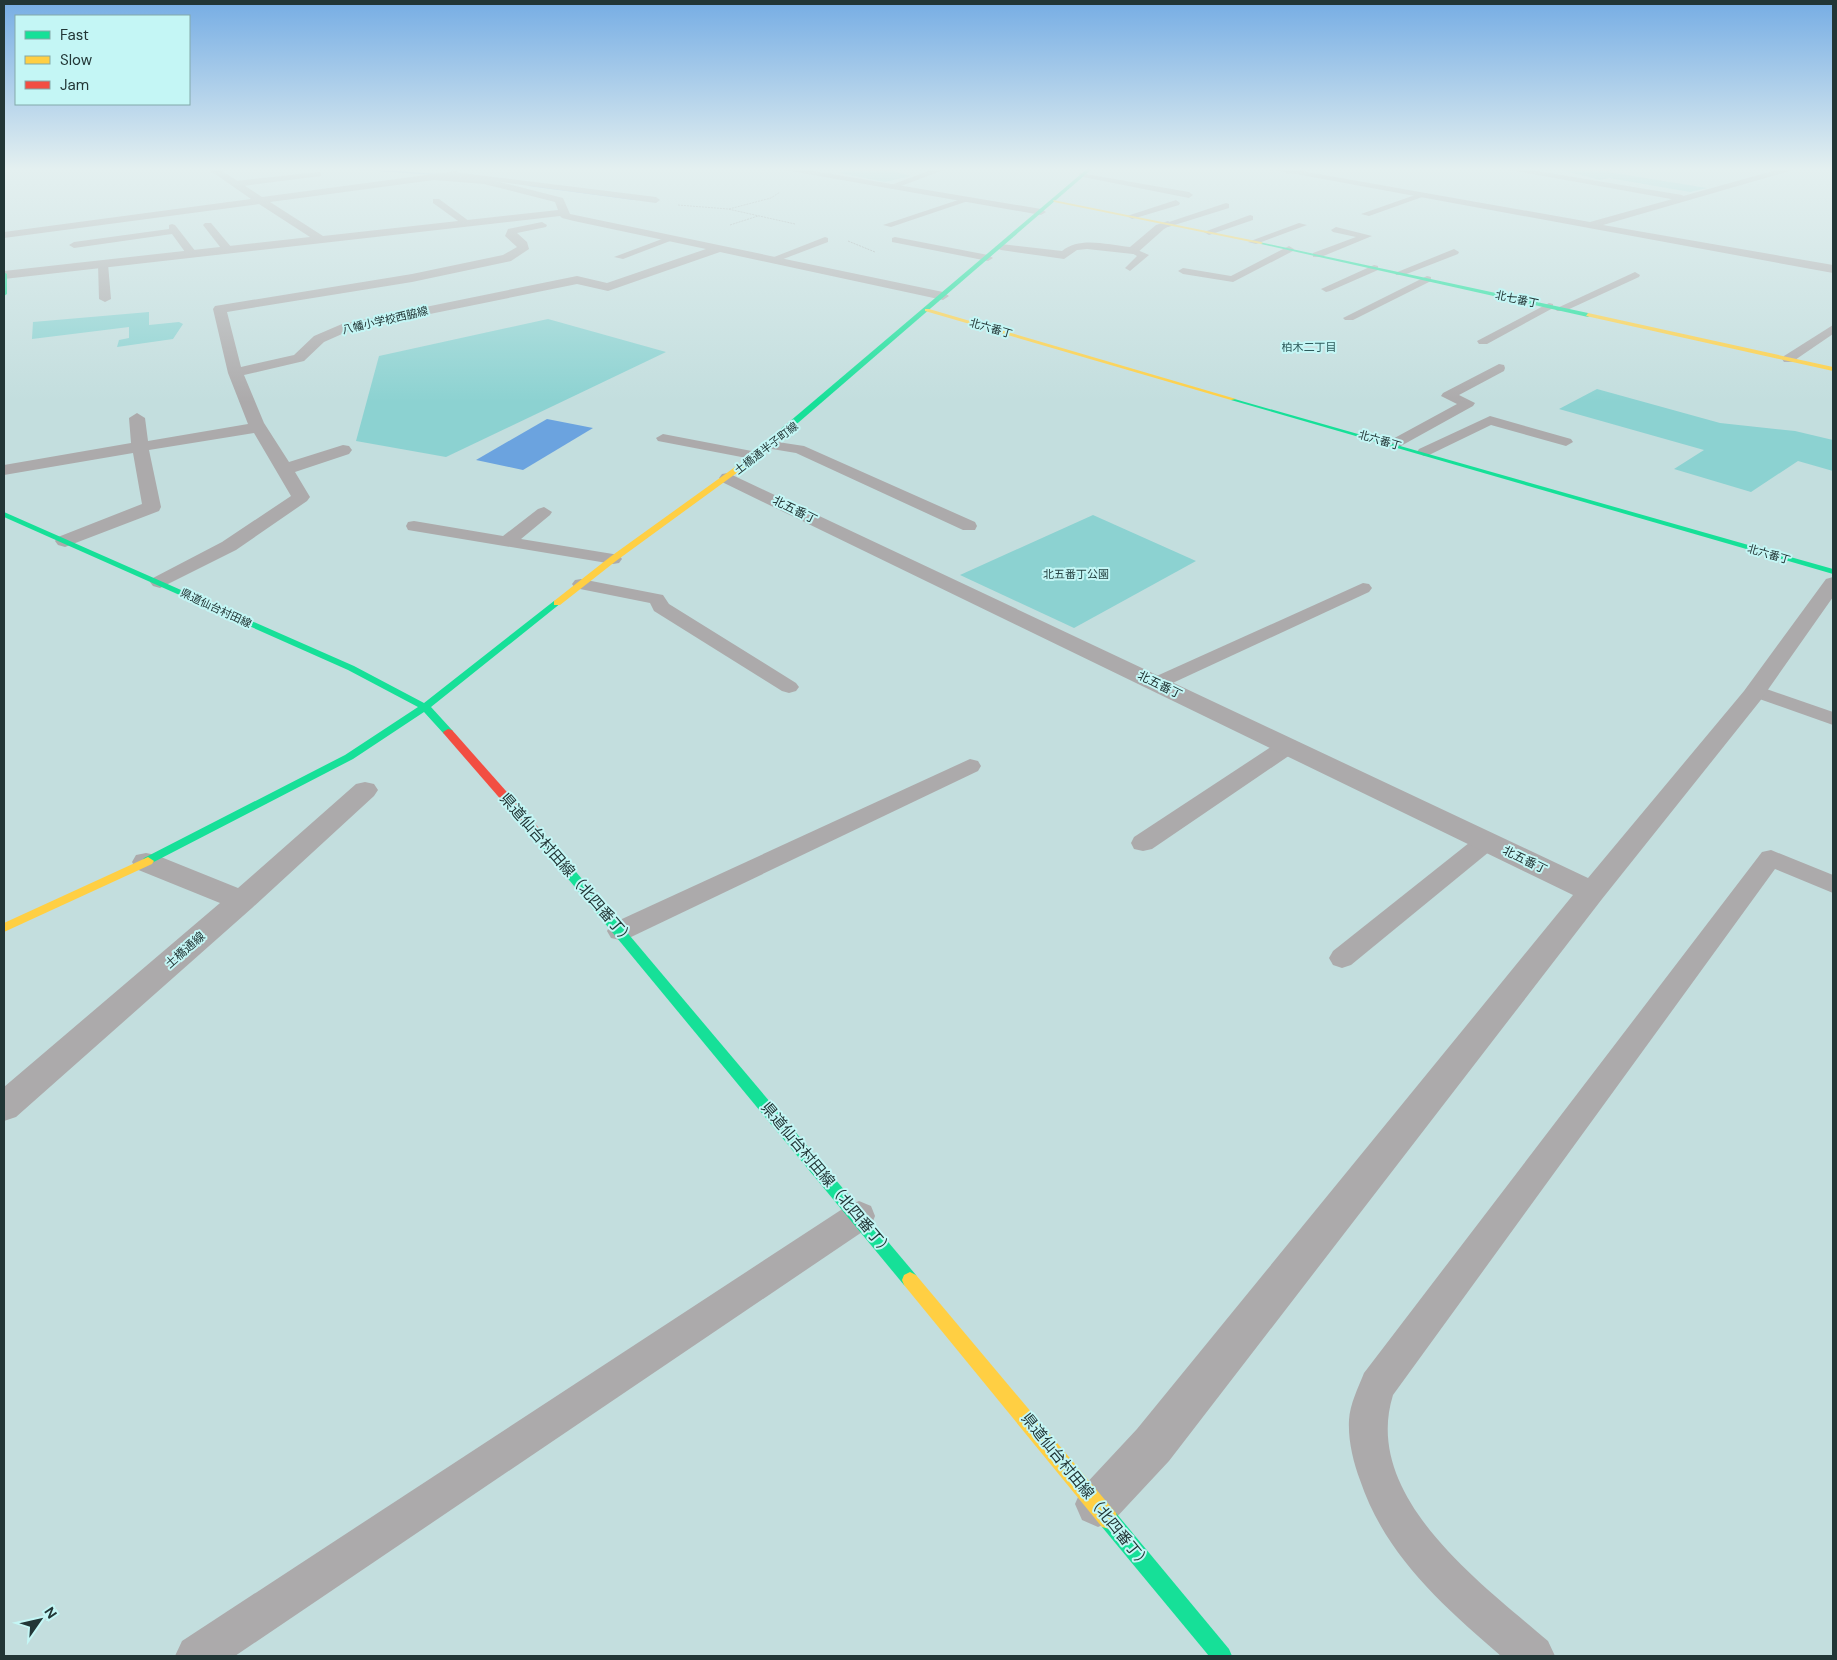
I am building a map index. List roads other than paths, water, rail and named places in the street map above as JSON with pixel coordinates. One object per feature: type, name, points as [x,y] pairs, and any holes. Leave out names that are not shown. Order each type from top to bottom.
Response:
[{"type":"street","points":[[4,294],[4,275],[261,246]]},
{"type":"street","points":[[160,582],[229,546],[301,497],[258,427],[236,373],[220,309],[412,278],[507,258],[523,249],[523,246]]},
{"type":"street","points":[[714,246],[943,296]]},
{"type":"street","points":[[1001,247],[1064,255],[1074,247],[1081,246]]},
{"type":"street","points":[[1091,246],[1133,251],[1138,246]]},
{"type":"street","name":"北七番丁","points":[[1273,246],[1833,369]]},
{"type":"street","points":[[1706,246],[1833,269]]},
{"type":"street","name":"土橋通半子町線","points":[[4,928],[146,862],[349,757],[426,707],[612,560],[728,478],[771,445],[1001,247]]},
{"type":"street","name":"八幡小学校西脇線","points":[[236,373],[299,358],[319,339],[347,327],[577,280],[608,287],[721,248]]},
{"type":"street","name":"北六番丁","points":[[927,310],[1424,452],[1833,572]]},
{"type":"street","points":[[64,541],[152,507],[140,446],[137,418]]},
{"type":"street","points":[[4,470],[258,427]]},
{"type":"street","points":[[283,470],[343,450]]},
{"type":"street","name":"北五番丁","points":[[728,478],[1592,892]]},
{"type":"street","name":"県道仙台村田線","points":[[6,517],[160,582],[351,668],[426,707]]},
{"type":"street","points":[[1098,1504],[1153,1445],[1592,892],[1755,691],[1833,583]]},
{"type":"street","name":"県道仙台村田線（北四番丁）","points":[[426,707],[620,931],[859,1216],[1222,1656]]},
{"type":"street","name":"土橋通線","points":[[4,1107],[242,901],[365,790]]},
{"type":"street","points":[[146,862],[242,901]]},
{"type":"lane","points":[[107,249],[117,246]]},
{"type":"lane","points":[[187,246],[192,254]]},
{"type":"lane","points":[[225,246],[228,250]]},
{"type":"lane","points":[[619,257],[649,246]]},
{"type":"lane","points":[[774,259],[808,246]]},
{"type":"lane","points":[[921,246],[988,258]]},
{"type":"lane","points":[[1317,256],[1341,246]]},
{"type":"lane","points":[[1183,272],[1233,279],[1289,250]]},
{"type":"lane","points":[[1130,268],[1144,255],[1133,251]]},
{"type":"lane","points":[[1400,273],[1454,252]]},
{"type":"lane","points":[[103,264],[105,299]]},
{"type":"lane","points":[[1326,289],[1374,268]]},
{"type":"lane","points":[[1483,341],[1555,308],[1635,275]]},
{"type":"lane","points":[[1349,318],[1426,279]]},
{"type":"lane","points":[[1788,359],[1833,329]]},
{"type":"lane","points":[[1394,444],[1468,403],[1448,396],[1499,368]]},
{"type":"lane","points":[[1424,452],[1490,420],[1566,442]]},
{"type":"lane","points":[[663,438],[757,456]]},
{"type":"lane","points":[[771,445],[799,449],[969,526]]},
{"type":"lane","points":[[507,541],[544,512]]},
{"type":"lane","points":[[414,526],[612,560]]},
{"type":"lane","points":[[581,584],[657,599],[661,607],[789,687]]},
{"type":"lane","points":[[1157,683],[1363,588]]},
{"type":"lane","points":[[1755,691],[1833,719]]},
{"type":"lane","points":[[1143,843],[1288,746]]},
{"type":"lane","points":[[620,931],[970,766]]},
{"type":"lane","points":[[1342,958],[1487,842]]},
{"type":"lane","points":[[1533,1656],[1441,1574],[1394,1514],[1374,1466],[1368,1422],[1377,1386],[1771,858],[1830,877]]},
{"type":"lane","points":[[197,1656],[859,1216]]},
{"type":"district","name":"柏木二丁目","points":[[1309,347]]},
{"type":"park label","name":"北五番丁公園","points":[[1076,574]]}]
